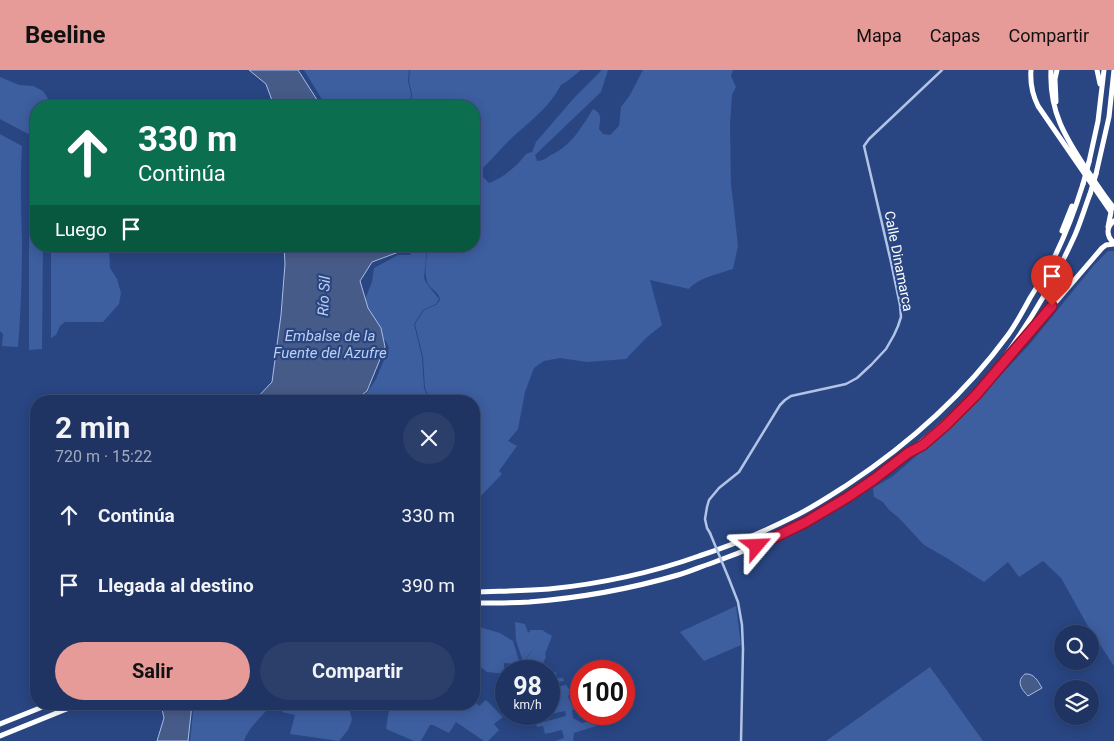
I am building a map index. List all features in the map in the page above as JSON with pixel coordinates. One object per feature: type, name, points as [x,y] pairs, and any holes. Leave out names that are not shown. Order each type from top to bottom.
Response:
[{"type":"highway","points":[[908,453],[923,445],[964,407],[1102,248],[1114,243],[1109,237],[1108,230],[1111,218],[1110,212],[1038,106],[1032,89],[1031,70]]},
{"type":"highway","points":[[1051,70],[1053,101],[1061,127],[1070,144],[1114,208]]},
{"type":"highway","points":[[1057,70],[1055,88],[1061,127]]},
{"type":"highway","points":[[1088,161],[1100,86],[1097,70]]},
{"type":"highway","points":[[480,592],[548,589],[607,580],[698,557],[794,517],[867,472],[908,441],[948,406],[1004,341],[1048,270],[1072,217],[1088,161],[1098,121],[1104,70]]},
{"type":"highway","points":[[480,603],[528,602],[621,589],[679,575],[757,546],[806,522],[848,497],[873,480],[935,431],[961,406],[1017,339],[1063,262],[1076,232],[1096,174],[1109,117],[1114,70]]},
{"type":"highway","points":[[1106,198],[1112,211],[1113,221],[1108,227]]},
{"type":"highway","points":[[0,724],[35,710]]},
{"type":"highway","points":[[0,736],[64,710]]},
{"type":"street","name":"Calle Dinamarca","points":[[741,741],[742,626],[738,602],[707,528],[705,519],[707,507],[720,488],[739,472],[780,404],[791,396],[846,384],[857,378],[886,349],[894,336],[901,317],[900,305],[892,262],[864,146],[869,139],[942,70]]},
{"type":"shaded area","points":[[304,70],[409,70],[408,81],[410,100],[322,100]]},
{"type":"shaded area","points":[[410,70],[581,70],[561,85],[546,106],[483,168],[483,177],[489,183],[504,175],[526,154],[532,152],[536,142],[574,98],[602,70],[608,70],[601,92],[535,155],[537,161],[544,159],[565,146],[580,129],[593,109],[600,115],[599,129],[603,134],[610,135],[619,126],[621,107],[630,95],[643,70],[733,70],[731,76],[736,87],[732,95],[730,125],[731,185],[738,246],[733,269],[703,279],[692,285],[689,289],[650,280],[662,325],[646,338],[626,359],[587,362],[560,358],[544,361],[534,368],[525,392],[518,429],[508,441],[517,446],[499,471],[502,474],[480,497],[480,395],[428,395],[425,388],[423,357],[415,324],[424,310],[436,305],[440,300],[428,284],[426,275],[427,252],[480,252],[480,100],[412,100],[409,81]]},
{"type":"shaded area","points":[[0,77],[19,85],[33,86],[43,91],[49,100],[30,100],[30,135],[0,119]]},
{"type":"shaded area","points":[[0,134],[22,146],[22,266],[18,347],[2,346],[3,334],[0,331]]},
{"type":"shaded area","points":[[29,154],[30,252],[43,252],[42,349],[29,350]]},
{"type":"shaded area","points":[[1108,251],[1114,251],[1114,666],[1099,643],[1099,625],[1087,625],[1061,578],[1043,561],[1019,577],[1008,562],[984,582],[924,545],[883,502],[874,497],[873,488],[893,476],[959,419],[1029,345],[1094,265]]},
{"type":"shaded area","points":[[51,252],[109,252],[110,268],[117,279],[121,293],[119,304],[103,322],[65,322],[60,326],[56,335],[51,338]]},
{"type":"shaded area","points":[[412,252],[426,252],[424,278],[439,299],[436,304],[423,310],[414,324],[422,357],[424,388],[427,395],[365,395],[376,379],[389,348],[386,341],[373,332],[379,324],[370,318],[365,299],[372,282],[374,268],[398,255],[410,255]]},
{"type":"shaded area","points":[[736,606],[741,645],[704,661],[680,632]]},
{"type":"shaded area","points":[[515,622],[525,624],[528,633],[531,630],[542,630],[552,636],[544,660],[525,660],[536,646],[525,660],[522,660],[516,640]]},
{"type":"shaded area","points":[[480,627],[500,633],[513,641],[519,660],[495,660],[495,673],[487,672],[480,667]]},
{"type":"shaded area","points":[[930,667],[983,741],[826,741]]},
{"type":"shaded area","points":[[566,685],[569,689],[570,725],[596,726],[574,733],[573,741],[555,741],[564,738],[562,730],[545,734],[543,726],[537,727],[536,725],[560,725],[560,718],[566,716],[565,711],[560,712],[560,686]]},
{"type":"shaded area","points":[[486,700],[495,709],[494,724],[499,730],[488,741],[484,741],[456,722],[449,733],[430,725],[421,741],[414,741],[386,729],[389,710],[480,710],[480,705]]},
{"type":"shaded area","points":[[193,710],[267,710],[253,726],[244,741],[190,741]]},
{"type":"shaded area","points":[[283,710],[350,710],[352,720],[348,730],[339,741],[290,734],[295,715],[282,712]]},
{"type":"water","points":[[249,70],[298,70],[317,100],[272,100],[266,84]]},
{"type":"water","name":"Embalse de la Fuente del Azufre","points":[[284,252],[399,252],[372,262],[360,281],[368,308],[381,328],[385,347],[367,391],[362,395],[260,395],[272,382],[281,315]]},
{"type":"water","points":[[1025,674],[1033,676],[1042,688],[1028,696],[1020,685],[1021,679]]},
{"type":"water","points":[[162,710],[191,710],[188,741],[157,741],[164,718]]},
{"type":"route","points":[[757,546],[806,522],[848,497],[908,453],[923,445],[976,395],[1052,306]]},
{"type":"water label","name":"Río Sil","points":[[324,296]]}]
